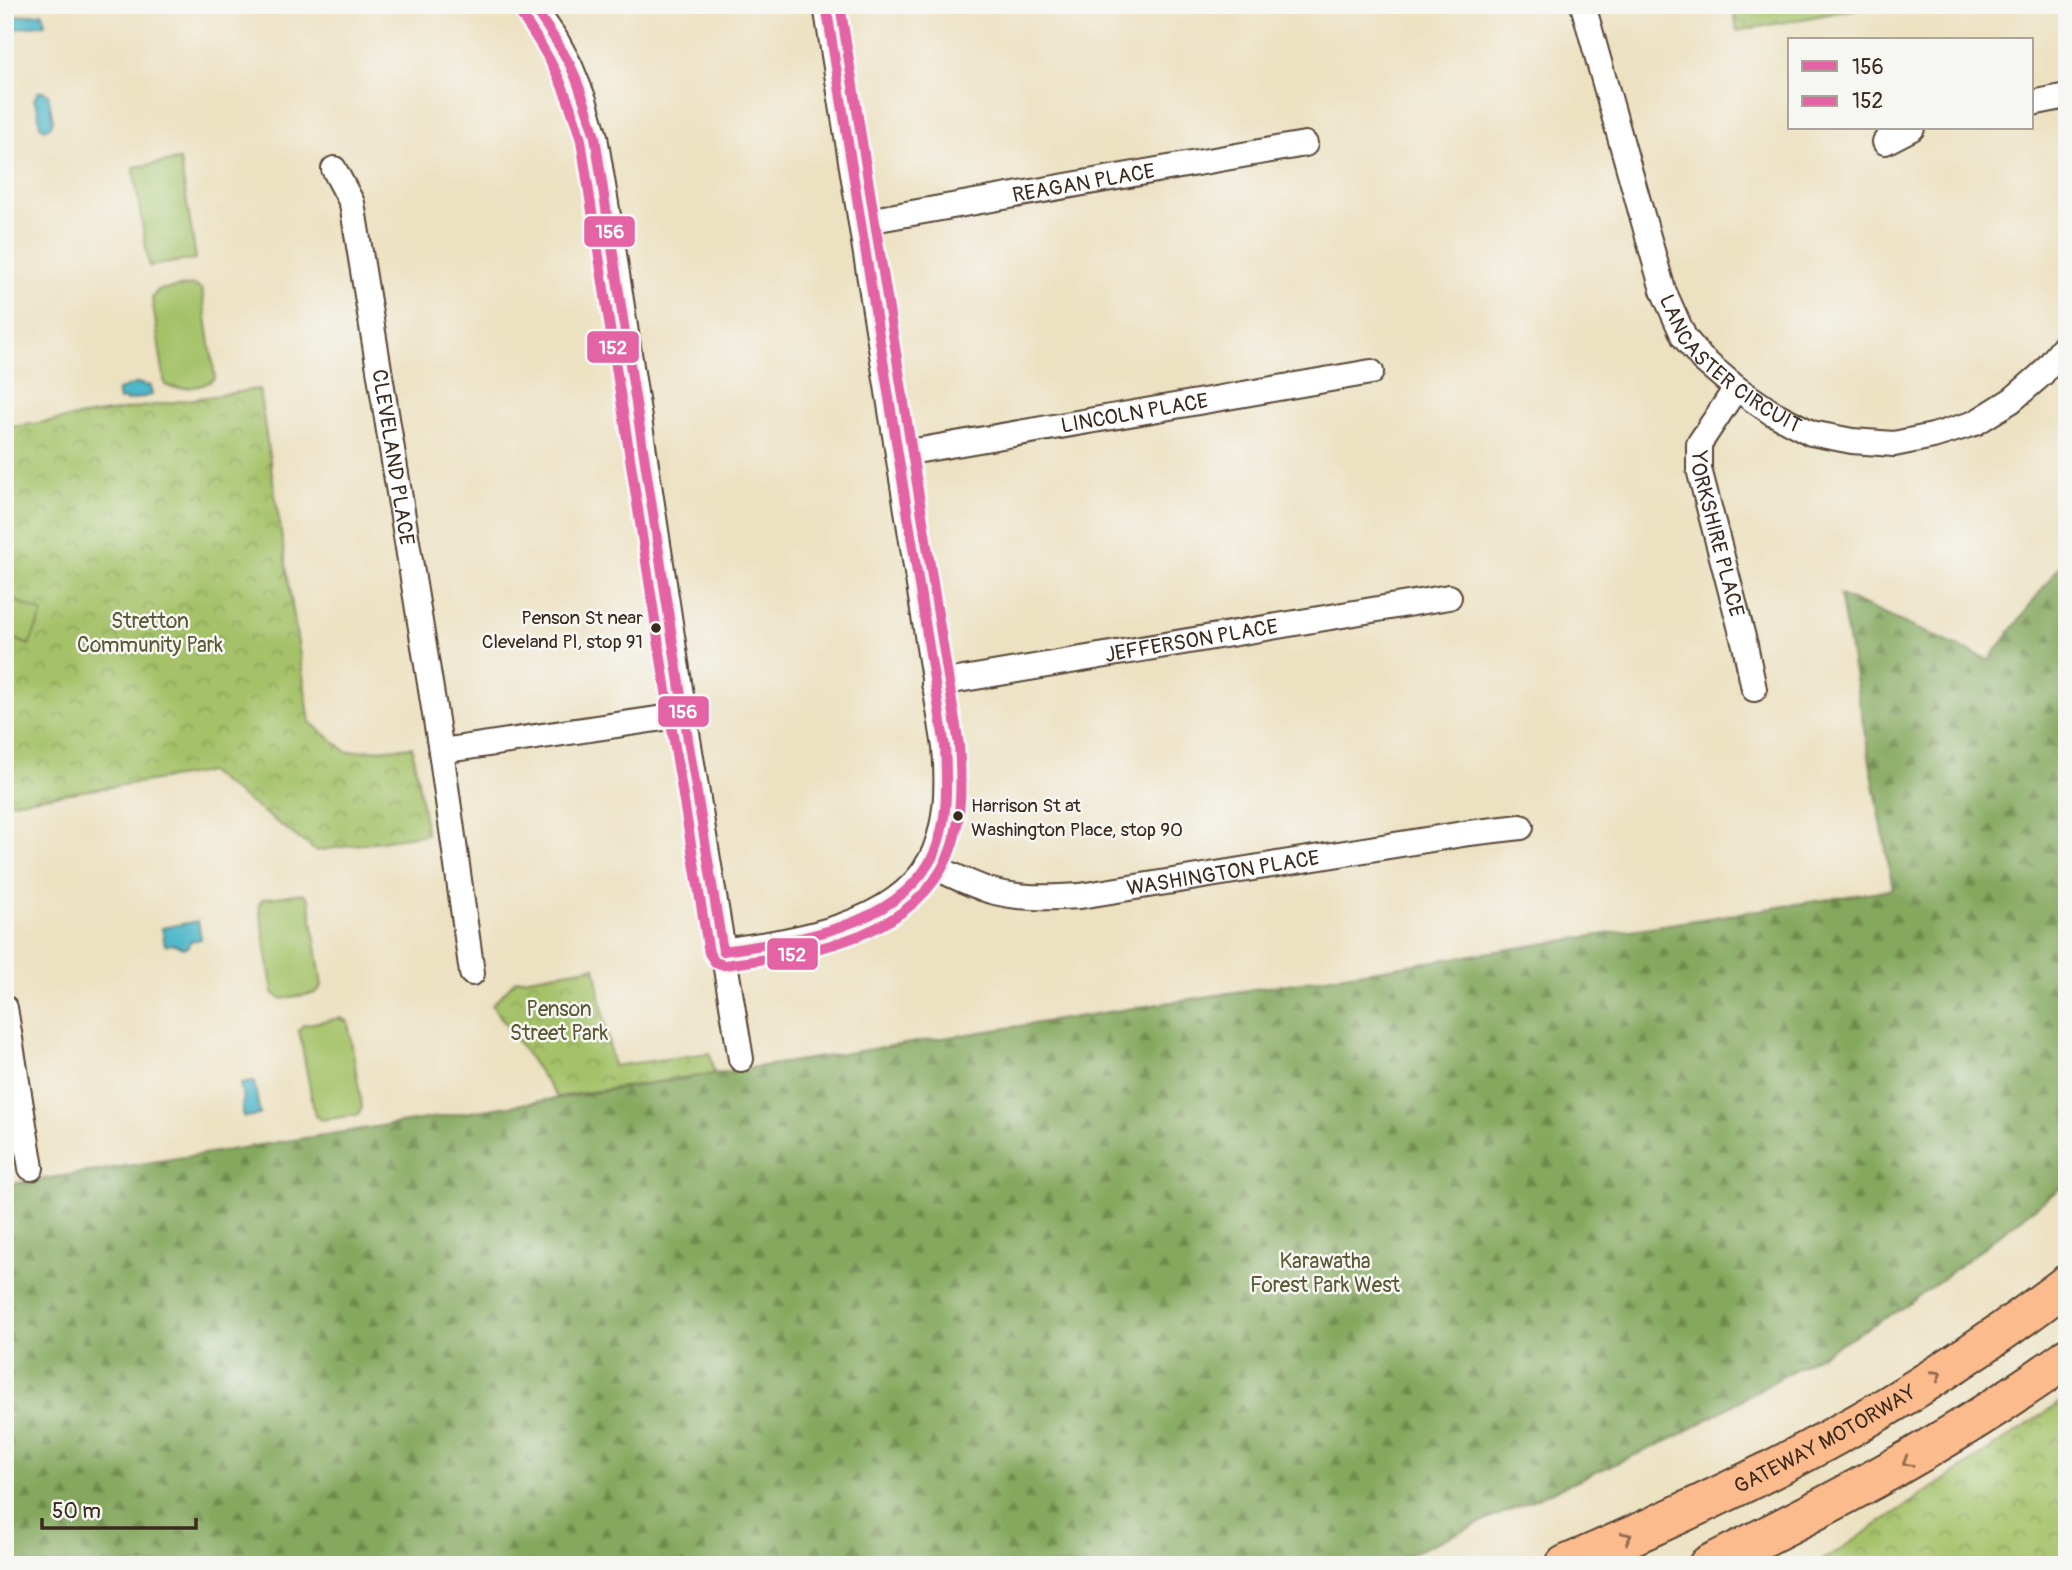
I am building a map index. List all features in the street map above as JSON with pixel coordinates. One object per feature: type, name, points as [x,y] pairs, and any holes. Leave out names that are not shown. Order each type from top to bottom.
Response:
[{"type":"highway","name":"GATEWAY MOTORWAY","points":[[1565,1565],[1726,1491],[1835,1436],[1934,1377],[2018,1321],[2067,1284]]},
{"type":"highway","points":[[1708,1565],[1886,1474],[1964,1428],[2067,1358]]},
{"type":"street","points":[[532,5],[570,65],[595,136],[684,715],[741,1059]]},
{"type":"street","points":[[723,951],[845,926],[878,910],[905,891],[928,863],[942,827],[947,790],[945,747],[826,5]]},
{"type":"street","name":"LANCASTER CIRCUIT","points":[[1583,5],[1663,289],[1684,337],[1702,359],[1736,388],[1771,412],[1811,433],[1852,441],[1894,444],[1975,423],[2012,400],[2042,374],[2067,343]]},
{"type":"street","points":[[2034,103],[2067,96]]},
{"type":"street","points":[[1885,142],[1908,130]]},
{"type":"street","name":"REAGAN PLACE","points":[[861,222],[1305,144]]},
{"type":"street","name":"CLEVELAND PLACE","points":[[334,169],[352,203],[441,751],[472,973]]},
{"type":"street","name":"LINCOLN PLACE","points":[[898,454],[1371,372]]},
{"type":"street","name":"YORKSHIRE PLACE","points":[[1736,388],[1699,444],[1699,469],[1754,689]]},
{"type":"street","name":"JEFFERSON PLACE","points":[[934,684],[1449,597]]},
{"type":"street","points":[[441,751],[684,715]]},
{"type":"street","name":"WASHINGTON PLACE","points":[[928,863],[989,890],[1022,897],[1080,896],[1521,827]]},
{"type":"street","points":[[5,1008],[31,1168]]},
{"type":"green space","points":[[1733,5],[1878,5],[1737,31]]},
{"type":"green space","points":[[180,160],[196,259],[149,266],[133,167]]},
{"type":"green space","points":[[194,285],[202,290],[215,378],[198,386],[170,387],[165,385],[152,298],[158,290]]},
{"type":"green space","name":"Stretton Community Park","points":[[259,389],[310,722],[347,752],[412,747],[427,834],[316,851],[208,772],[5,803],[5,428]]},
{"type":"green space","name":"Karawatha Forest Park West","points":[[2067,556],[2067,1183],[1908,1305],[1678,1436],[1385,1565],[5,1565],[5,1185],[1893,889],[1840,595],[1989,660]]},
{"type":"green space","points":[[5,596],[43,613],[29,645],[5,635]]},
{"type":"green space","points":[[303,893],[309,899],[322,986],[316,993],[281,999],[273,993],[259,904],[263,899]]},
{"type":"green space","name":"Penson Street Park","points":[[595,967],[613,1066],[710,1053],[714,1073],[557,1097],[492,1005],[516,980]]},
{"type":"green space","points":[[340,1018],[348,1022],[362,1108],[357,1115],[321,1120],[315,1116],[299,1030],[303,1025]]},
{"type":"green space","points":[[2067,1398],[2067,1565],[1811,1565],[1832,1555]]},
{"type":"water","points":[[43,13],[45,24],[14,29],[12,17]]},
{"type":"water","points":[[38,92],[48,94],[53,121],[50,127],[45,129],[40,126],[34,100]]},
{"type":"water","points":[[139,383],[150,385],[152,395],[119,400],[117,390]]},
{"type":"water","points":[[198,921],[201,939],[191,941],[188,947],[183,948],[174,944],[165,945],[162,928]]},
{"type":"water","points":[[254,1082],[260,1115],[244,1117],[244,1098],[240,1084]]},
{"type":"transit line","name":"156","points":[[532,5],[570,65],[595,137],[723,951]]},
{"type":"transit line","name":"156","points":[[723,951],[779,942],[837,928],[890,903],[912,885],[929,863],[940,836],[945,806],[945,747],[826,5]]},
{"type":"transit line","name":"152","points":[[520,13],[556,74],[570,104],[581,140],[709,953],[715,962],[724,965],[815,950],[874,929],[900,914],[923,894],[941,870],[954,841],[959,809],[959,745],[840,5]]},
{"type":"place","name":"Penson St near Cleveland Pl, stop 91","points":[[656,628]]},
{"type":"place","name":"Harrison St at Washington Place, stop 90","points":[[958,816]]}]
